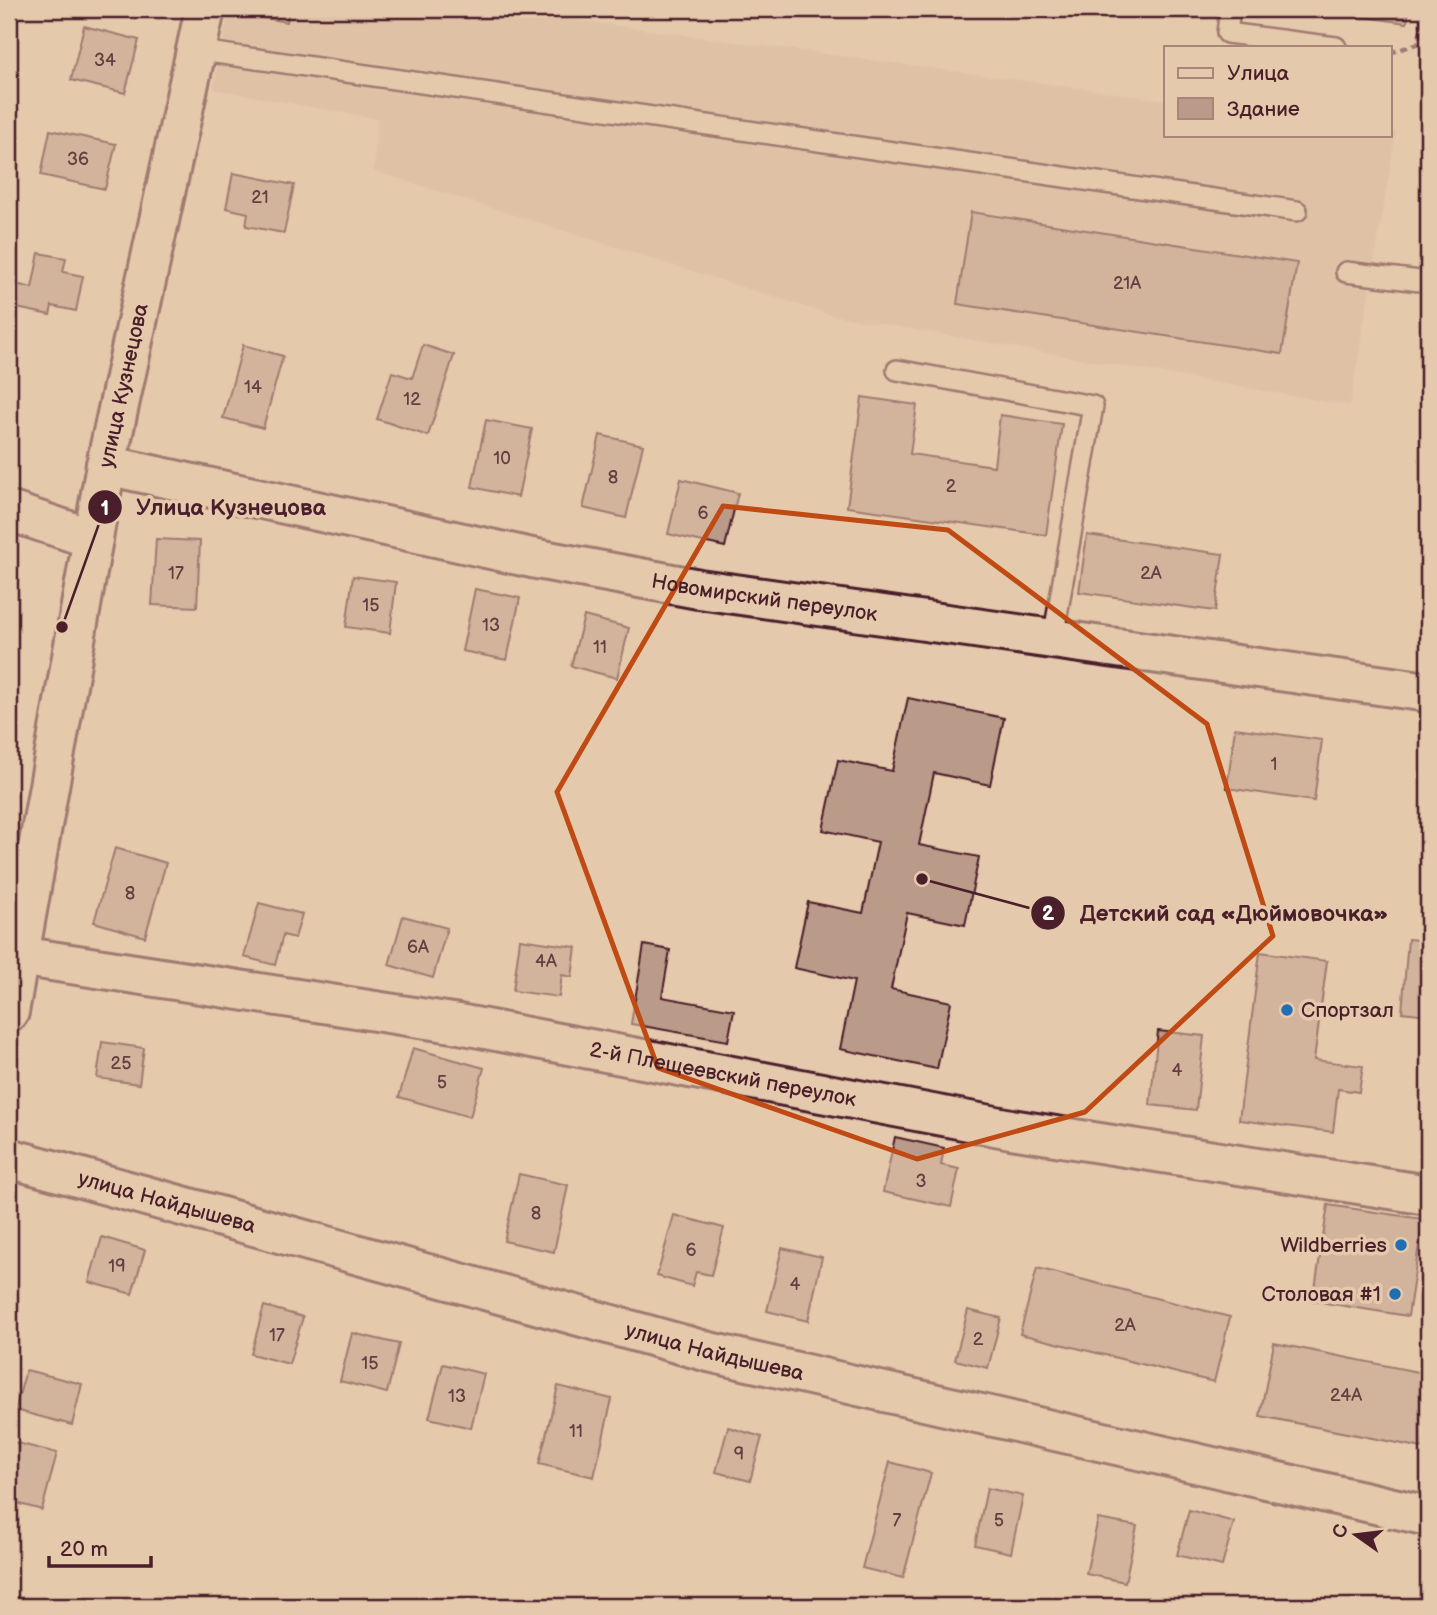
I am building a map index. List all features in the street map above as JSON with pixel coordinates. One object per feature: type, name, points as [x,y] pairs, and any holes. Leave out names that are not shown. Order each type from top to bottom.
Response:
[{"type":"street","name":"улица Кузнецова","points":[[9,1012],[106,465],[205,9]]},
{"type":"street","name":"Новомирский переулок","points":[[106,465],[532,558],[699,589],[1428,692]]},
{"type":"street","points":[[9,511],[93,539]]},
{"type":"street","name":"2-й Плещеевский переулок","points":[[19,956],[459,1024],[1011,1129],[1428,1195]]},
{"type":"street","name":"улица Найдышева","points":[[9,1158],[709,1352],[1428,1516]]},
{"type":"lane","points":[[1230,9],[1227,33],[1328,46]]},
{"type":"lane","points":[[195,50],[1297,211]]},
{"type":"lane","points":[[1346,272],[1428,282]]},
{"type":"lane","points":[[897,370],[1093,406],[1053,639]]},
{"type":"path","points":[[1392,52],[1419,43],[1423,9]]},
{"type":"highlighted area","points":[[723,506],[948,530],[1207,724],[1273,936],[1085,1112],[917,1159],[658,1068],[557,792]]},
{"type":"shaded area","points":[[229,9],[494,9],[1164,100],[1164,136],[1392,136],[1392,131],[1396,132],[1350,406],[831,315],[374,171],[377,119],[213,89]]},
{"type":"building","points":[[266,9],[289,9],[287,22],[264,18]]},
{"type":"building","points":[[1307,9],[1409,9],[1407,23]]},
{"type":"building","points":[[84,26],[139,40],[125,93],[71,80]]},
{"type":"building","points":[[50,130],[116,144],[105,189],[41,175]]},
{"type":"building","points":[[233,173],[294,185],[284,233],[246,226],[248,213],[226,208]]},
{"type":"building","points":[[971,212],[1297,263],[1282,354],[957,304]]},
{"type":"building","points":[[39,253],[66,258],[63,272],[83,276],[76,311],[52,306],[50,315],[12,307],[16,284],[32,288]]},
{"type":"building","points":[[243,345],[283,356],[263,428],[223,418]]},
{"type":"building","points":[[423,345],[454,355],[428,436],[377,419],[392,372],[412,378]]},
{"type":"building","points":[[862,397],[917,405],[910,454],[994,466],[1000,415],[1062,424],[1046,535],[847,507]]},
{"type":"building","points":[[486,420],[532,429],[518,497],[472,487]]},
{"type":"building","points":[[600,435],[643,445],[626,518],[583,508]]},
{"type":"building","points":[[681,479],[738,493],[725,547],[668,534]]},
{"type":"building","points":[[1087,535],[1223,554],[1215,611],[1079,592]]},
{"type":"building","points":[[156,539],[200,541],[197,607],[152,605]]},
{"type":"building","points":[[353,576],[396,582],[390,633],[346,627]]},
{"type":"building","points":[[475,589],[520,598],[507,660],[462,651]]},
{"type":"building","points":[[1428,592],[1428,641],[1422,640]]},
{"type":"building","points":[[584,616],[629,628],[617,678],[571,666]]},
{"type":"building","points":[[908,698],[1004,718],[990,785],[934,773],[919,845],[979,857],[965,925],[907,913],[891,989],[951,1002],[937,1069],[840,1049],[854,981],[794,968],[808,902],[863,913],[878,842],[823,830],[838,760],[892,771]]},
{"type":"building","points":[[1235,728],[1322,740],[1314,801],[1227,788]]},
{"type":"building","points":[[115,848],[166,863],[145,937],[94,922]]},
{"type":"building","points":[[259,903],[302,914],[295,938],[283,935],[275,965],[244,957]]},
{"type":"building","points":[[403,916],[447,928],[433,978],[389,965]]},
{"type":"building","points":[[520,939],[576,947],[572,977],[562,975],[559,997],[513,991]]},
{"type":"building","points":[[1408,939],[1428,941],[1428,1015],[1402,1012]]},
{"type":"building","points":[[644,945],[670,950],[662,997],[734,1010],[728,1041],[631,1024]]},
{"type":"building","name":"Спортзал","points":[[1260,952],[1327,961],[1314,1060],[1363,1066],[1359,1092],[1338,1089],[1333,1132],[1239,1120]]},
{"type":"building","points":[[1158,1031],[1204,1036],[1196,1110],[1150,1105]]},
{"type":"building","points":[[102,1042],[144,1048],[139,1084],[97,1078]]},
{"type":"building","points":[[413,1048],[484,1068],[470,1117],[399,1097]]},
{"type":"building","points":[[895,1137],[944,1148],[941,1165],[959,1169],[951,1207],[883,1192]]},
{"type":"building","points":[[519,1174],[568,1185],[554,1252],[504,1241]]},
{"type":"building","points":[[1328,1205],[1423,1219],[1408,1316],[1313,1301]]},
{"type":"building","points":[[674,1215],[724,1228],[711,1275],[696,1272],[692,1286],[657,1276]]},
{"type":"building","points":[[102,1237],[145,1250],[132,1294],[89,1282]]},
{"type":"building","points":[[782,1248],[822,1257],[808,1321],[767,1311]]},
{"type":"building","points":[[1037,1268],[1230,1317],[1214,1382],[1020,1334]]},
{"type":"building","points":[[264,1306],[303,1317],[289,1364],[251,1354]]},
{"type":"building","points":[[968,1310],[1001,1318],[988,1368],[955,1360]]},
{"type":"building","points":[[352,1333],[399,1344],[387,1393],[340,1381]]},
{"type":"building","points":[[1274,1343],[1428,1374],[1428,1420],[1423,1448],[1260,1416]]},
{"type":"building","points":[[443,1364],[484,1374],[471,1428],[429,1418]]},
{"type":"building","points":[[26,1370],[82,1384],[72,1425],[15,1410]]},
{"type":"building","points":[[558,1386],[612,1399],[594,1477],[539,1464]]},
{"type":"building","points":[[728,1427],[762,1437],[750,1481],[716,1472]]},
{"type":"building","points":[[9,1441],[57,1453],[42,1510],[9,1501]]},
{"type":"building","points":[[890,1462],[931,1473],[903,1578],[862,1568]]},
{"type":"building","points":[[987,1488],[1023,1496],[1011,1553],[975,1545]]},
{"type":"building","points":[[1189,1510],[1234,1522],[1222,1566],[1177,1555]]},
{"type":"building","points":[[1098,1519],[1137,1526],[1125,1582],[1086,1574]]},
{"type":"place","name":"Улица Кузнецова","points":[[62,627]]},
{"type":"place","name":"Детский сад «Дюймовочка»","points":[[922,879]]},
{"type":"place","name":"Спортзал","points":[[1287,1010]]},
{"type":"place","name":"Wildberries","points":[[1401,1245]]},
{"type":"place","name":"Столовая #1","points":[[1395,1294]]}]
